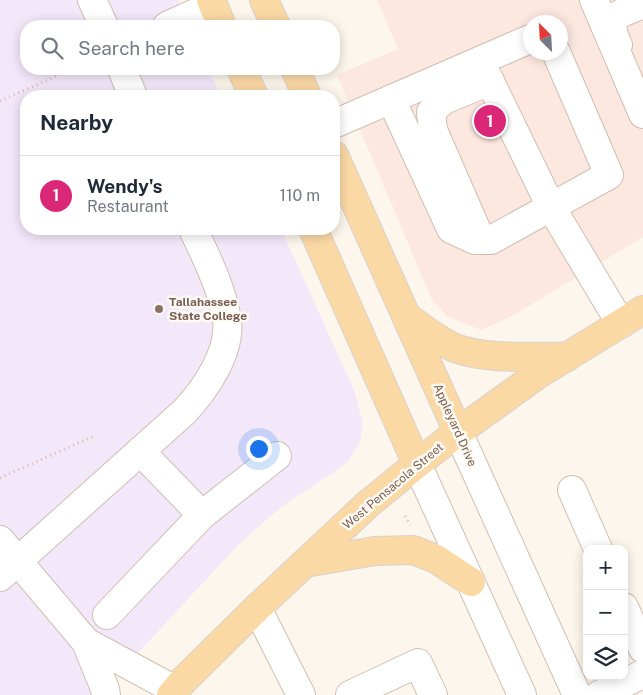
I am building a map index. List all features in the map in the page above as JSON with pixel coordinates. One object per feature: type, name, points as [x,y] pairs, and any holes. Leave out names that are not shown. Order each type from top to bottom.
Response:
[{"type":"main road","points":[[264,0],[273,20]]},
{"type":"main road","points":[[244,75],[251,90]]},
{"type":"main road","points":[[298,75],[304,90]]},
{"type":"main road","name":"Appleyard Drive","points":[[340,168],[458,432]]},
{"type":"main road","points":[[316,235],[417,464]]},
{"type":"main road","points":[[406,316],[455,348],[482,355],[566,356]]},
{"type":"main road","name":"West Pensacola Street","points":[[173,692],[257,608],[368,504],[458,432],[537,375],[632,317]]},
{"type":"main road","points":[[305,563],[375,551],[413,550],[436,559],[471,582]]},
{"type":"street","points":[[92,0],[101,20]]},
{"type":"street","points":[[640,0],[597,8],[643,114]]},
{"type":"street","points":[[643,4],[616,17],[611,28],[643,102]]},
{"type":"street","points":[[185,20],[215,10]]},
{"type":"street","points":[[481,240],[433,130],[431,112],[444,100],[523,44]]},
{"type":"street","points":[[391,99],[451,229],[475,240],[491,240],[609,175],[559,60]]},
{"type":"street","points":[[340,121],[391,99],[485,71]]},
{"type":"street","points":[[485,71],[551,207],[632,317]]},
{"type":"street","points":[[124,75],[131,90]]},
{"type":"street","points":[[9,569],[198,397],[211,379],[225,341],[227,321],[222,299],[196,235]]},
{"type":"street","name":"Appleyard Drive","points":[[458,432],[577,695]]},
{"type":"street","points":[[140,451],[202,515]]},
{"type":"street","points":[[107,615],[202,515],[276,456]]},
{"type":"street","points":[[417,464],[522,695]]},
{"type":"street","points":[[572,490],[596,545]]},
{"type":"street","points":[[0,540],[9,569],[86,642],[173,692]]},
{"type":"street","points":[[257,608],[301,695]]},
{"type":"street","points":[[628,616],[643,649]]},
{"type":"street","points":[[86,642],[106,695]]},
{"type":"street","points":[[350,695],[380,689],[418,663],[432,695]]},
{"type":"street","points":[[599,695],[643,674]]},
{"type":"path","points":[[25,90],[58,75]]},
{"type":"path","points":[[0,101],[20,92]]},
{"type":"path","points":[[0,478],[94,436]]},
{"type":"path","points":[[405,516],[411,526]]},
{"type":"shaded area","name":"Tallahassee State College","points":[[0,0],[178,0],[186,20],[20,20],[20,75],[211,75],[218,90],[20,90],[20,235],[284,235],[354,390],[363,424],[360,442],[347,463],[281,507],[238,545],[99,695],[0,695]]},
{"type":"shaded area","points":[[377,0],[643,0],[643,237],[514,315],[481,330],[447,316],[432,300],[337,75],[398,49]]},
{"type":"place","name":"Wendy's","points":[[490,121]]},
{"type":"place","name":"Tallahassee State College","points":[[159,309]]}]
